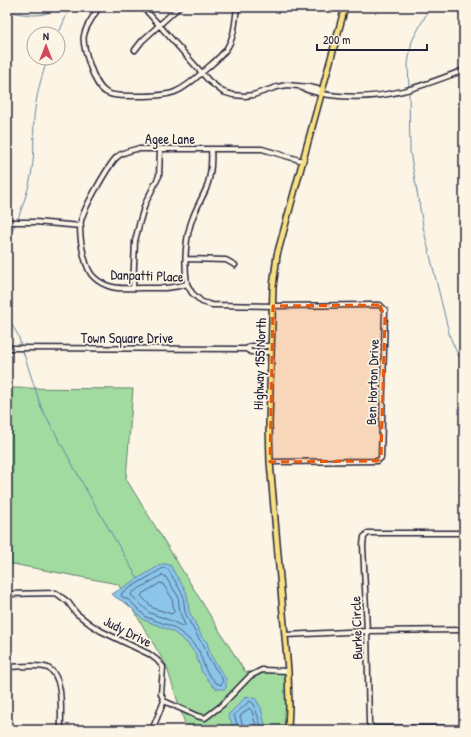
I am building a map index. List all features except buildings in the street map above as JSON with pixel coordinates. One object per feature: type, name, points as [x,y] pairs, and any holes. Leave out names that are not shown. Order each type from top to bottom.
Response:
[{"type":"main road","name":"Highway 155 North","points":[[288,730],[289,707],[286,635],[270,462],[269,424],[273,287],[276,263],[345,7]]},
{"type":"street","points":[[99,7],[86,27],[83,40],[84,49],[95,80],[105,92],[116,96],[164,96],[183,89],[220,56],[229,44],[234,30],[237,7]]},
{"type":"street","points":[[143,7],[217,88],[226,93],[237,96],[253,95],[281,86],[297,86],[308,91],[364,97],[382,96],[415,88],[464,70]]},
{"type":"street","points":[[135,50],[142,41],[179,7]]},
{"type":"street","name":"Agee Lane","points":[[81,226],[81,221],[85,210],[110,165],[116,158],[125,152],[136,149],[262,150],[303,161]]},
{"type":"street","points":[[133,288],[135,241],[146,204],[159,176],[160,149]]},
{"type":"street","points":[[187,284],[185,274],[188,235],[191,223],[210,176],[212,165],[211,149]]},
{"type":"street","points":[[7,222],[35,222],[81,226]]},
{"type":"street","name":"Danpatti Place","points":[[81,226],[82,246],[86,263],[92,274],[107,286],[133,288],[174,288],[187,284],[192,293],[202,302],[212,305],[273,306]]},
{"type":"street","points":[[186,259],[226,260],[235,265]]},
{"type":"street","name":"Ben Horton Drive","points":[[270,462],[377,461],[381,458],[385,318],[385,310],[380,305],[273,306]]},
{"type":"street","name":"Town Square Drive","points":[[7,348],[246,349],[251,352],[271,349]]},
{"type":"street","name":"Burke Circle","points":[[464,533],[368,533],[364,537],[363,545],[369,723],[372,728],[464,728]]},
{"type":"street","name":"Judy Drive","points":[[7,594],[56,593],[68,602],[76,613],[90,624],[149,654],[163,667],[161,694],[164,701]]},
{"type":"street","points":[[286,635],[464,630]]},
{"type":"street","points":[[7,667],[48,668],[56,675],[59,683],[61,730]]},
{"type":"street","points":[[152,730],[164,701],[197,716],[205,718],[222,705],[250,676],[262,670],[288,671]]},
{"type":"highlighted area","points":[[380,305],[385,318],[381,458],[377,461],[270,462],[273,306]]},
{"type":"green space","points":[[7,388],[133,389],[126,479],[245,672],[286,673],[289,730],[187,730],[166,665],[118,584],[7,563]]},
{"type":"water","points":[[162,564],[171,566],[184,587],[187,594],[189,611],[202,637],[207,642],[211,656],[226,679],[225,689],[217,689],[213,686],[202,672],[195,653],[186,642],[172,631],[144,620],[127,604],[112,594]]},
{"type":"water","points":[[247,696],[256,699],[261,708],[266,730],[235,730],[228,715]]},
{"type":"waterway","points":[[7,11],[39,15],[46,14],[56,7]]},
{"type":"waterway","points":[[62,26],[70,7]]},
{"type":"waterway","points":[[409,88],[408,63],[412,41],[430,7]]},
{"type":"waterway","points":[[18,219],[31,176],[35,110],[39,87],[45,66]]},
{"type":"waterway","points":[[409,91],[410,152],[424,231],[450,337],[458,355],[464,362]]},
{"type":"waterway","points":[[7,240],[15,225]]},
{"type":"waterway","points":[[7,317],[18,335],[21,345]]},
{"type":"waterway","points":[[23,351],[41,407],[88,493],[138,579]]}]
